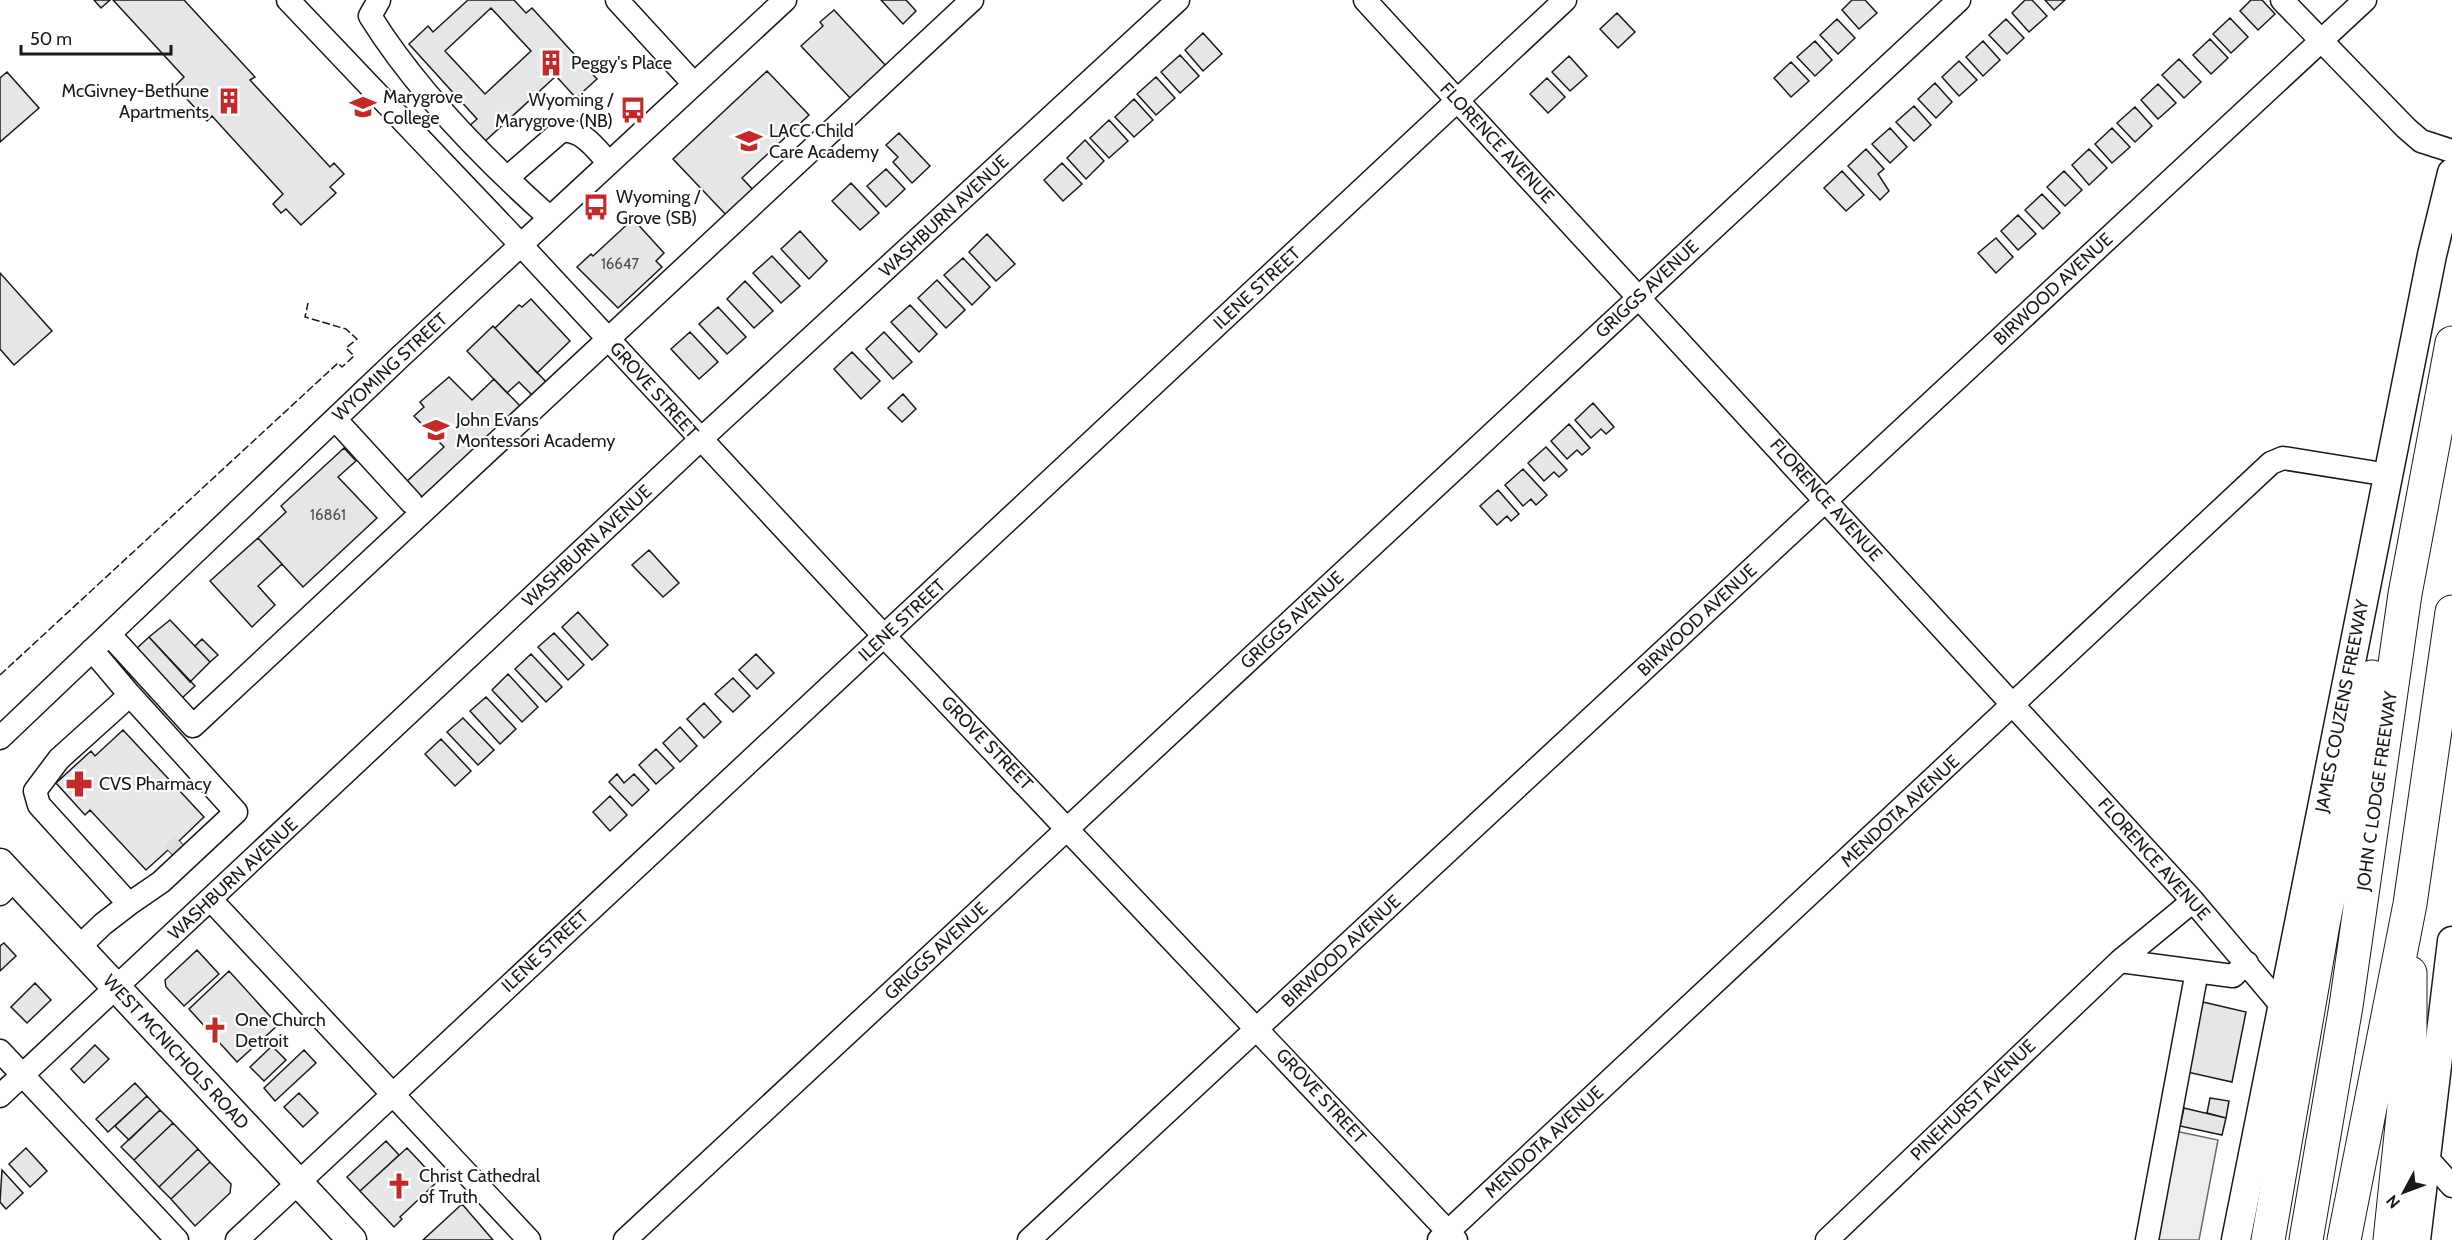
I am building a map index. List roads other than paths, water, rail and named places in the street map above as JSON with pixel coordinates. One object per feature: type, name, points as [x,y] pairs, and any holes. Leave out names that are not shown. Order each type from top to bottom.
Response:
[{"type":"highway","name":"JOHN C LODGE FREEWAY","points":[[2306,1240],[2346,1006],[2405,594],[2452,342]]},
{"type":"highway","points":[[2268,1240],[2323,924],[2376,661],[2405,594]]},
{"type":"highway","points":[[2344,1240],[2410,904],[2452,612]]},
{"type":"highway","points":[[2390,1240],[2410,1048],[2410,904]]},
{"type":"main road","name":"JAMES COUZENS FREEWAY","points":[[2236,1240],[2432,255],[2452,173]]},
{"type":"main road","name":"WEST MCNICHOLS ROAD","points":[[5,879],[79,947],[352,1240]]},
{"type":"main road","points":[[2416,1240],[2450,975],[2452,941]]},
{"type":"street","name":"GROVE STREET","points":[[288,0],[521,245],[700,441],[1258,1028],[1448,1237]]},
{"type":"street","points":[[379,0],[370,16],[390,48],[507,178],[550,218]]},
{"type":"street","points":[[617,0],[694,84]]},
{"type":"street","name":"WYOMING STREET","points":[[0,738],[335,419],[785,0]]},
{"type":"street","points":[[109,634],[193,726],[972,0]]},
{"type":"street","name":"WASHBURN AVENUE","points":[[0,1096],[700,441],[1178,0]]},
{"type":"street","name":"FLORENCE AVENUE","points":[[1365,0],[2193,901],[2281,1005]]},
{"type":"street","name":"ILENE STREET","points":[[237,1240],[1565,0]]},
{"type":"street","name":"GRIGGS AVENUE","points":[[625,1240],[1959,0]]},
{"type":"street","points":[[2282,0],[2319,42],[2421,141],[2452,151]]},
{"type":"street","name":"BIRWOOD AVENUE","points":[[1029,1240],[2365,0]]},
{"type":"street","points":[[507,178],[561,131],[578,133],[587,139],[609,163]]},
{"type":"street","points":[[335,419],[411,502]]},
{"type":"street","name":"MENDOTA AVENUE","points":[[1448,1237],[2277,459],[2283,458],[2389,475]]},
{"type":"street","points":[[79,947],[103,924],[161,882],[236,812],[92,650]]},
{"type":"street","points":[[130,694],[59,759],[35,791],[39,805],[133,901]]},
{"type":"street","points":[[133,901],[142,881],[190,837],[212,835]]},
{"type":"street","points":[[211,900],[529,1240]]},
{"type":"street","name":"PINEHURST AVENUE","points":[[1827,1240],[2120,961],[2193,901]]},
{"type":"street","points":[[2120,961],[2233,976],[2247,963]]},
{"type":"street","points":[[2147,1240],[2197,971]]},
{"type":"street","points":[[0,1051],[177,1240]]},
{"type":"street","points":[[2426,1157],[2452,1186]]},
{"type":"tunnel","points":[[172,854],[182,844]]},
{"type":"place","name":"Peggy's Place","points":[[551,63]]},
{"type":"place","name":"McGivney-Bethune Apartments","points":[[229,101]]},
{"type":"place","name":"Marygrove College","points":[[363,107]]},
{"type":"place","name":"Wyoming / Marygrove (NB)","points":[[633,110]]},
{"type":"place","name":"LACC Child Care Academy","points":[[749,141]]},
{"type":"place","name":"Wyoming / Grove (SB)","points":[[596,207]]},
{"type":"place","name":"John Evans Montessori Academy","points":[[436,430]]},
{"type":"place","name":"CVS Pharmacy","points":[[79,784]]},
{"type":"place","name":"One Church Detroit","points":[[215,1030]]},
{"type":"place","name":"Christ Cathedral of Truth","points":[[399,1186]]}]
